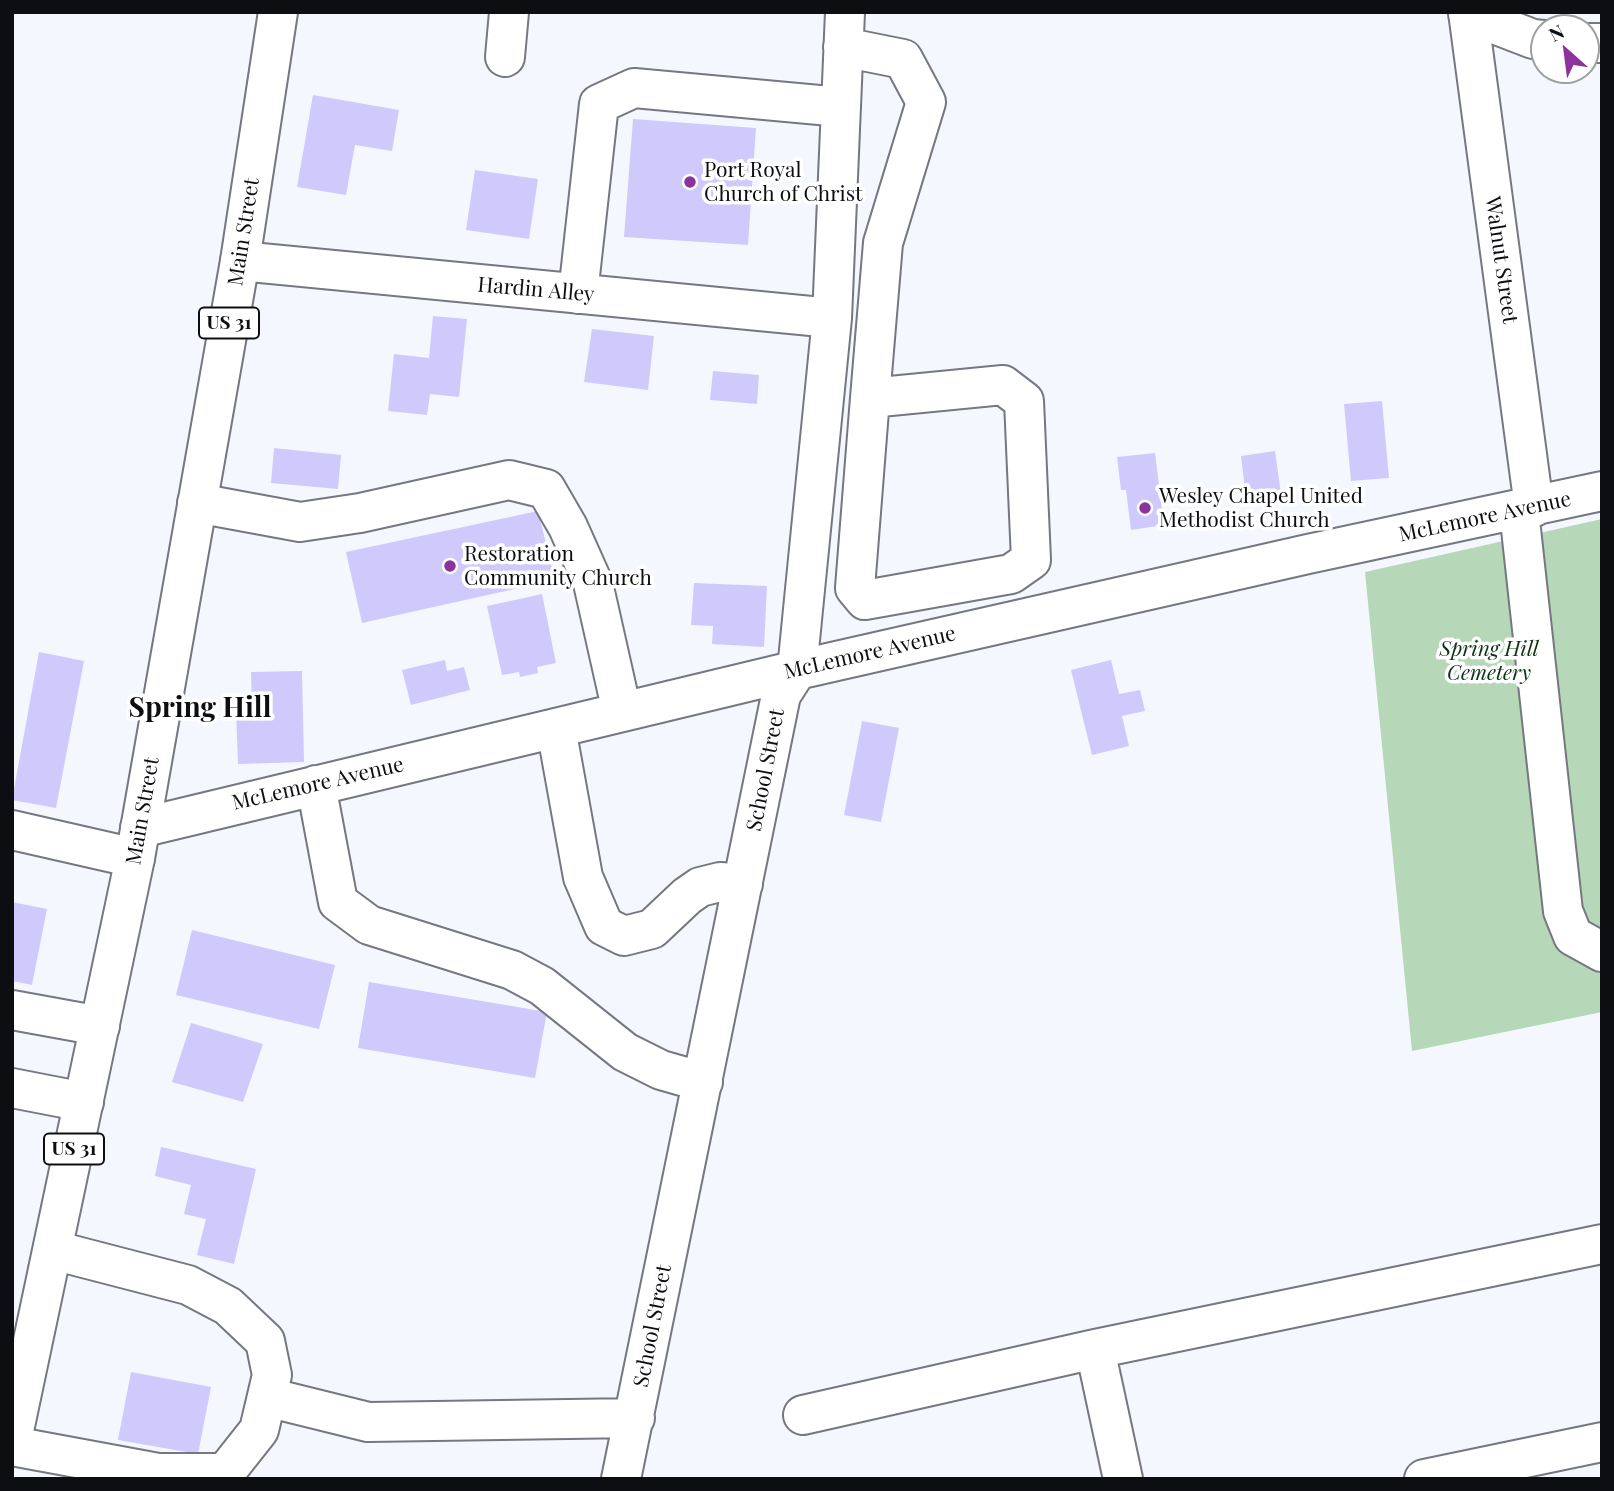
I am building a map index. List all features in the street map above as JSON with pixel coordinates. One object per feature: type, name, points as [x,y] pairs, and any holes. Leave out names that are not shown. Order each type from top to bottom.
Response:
[{"type":"street","name":"Main Street","points":[[12,1443],[23,1335],[53,1250],[138,843],[240,261],[278,12]]},
{"type":"street","points":[[505,57],[509,12]]},
{"type":"street","points":[[1468,13],[1530,38]]},
{"type":"street","name":"Walnut Street","points":[[1468,13],[1527,509],[1563,911],[1573,936],[1602,952]]},
{"type":"street","points":[[844,30],[903,59],[926,102],[883,243],[870,398],[855,588],[865,600],[1012,574],[1031,560],[1024,401],[1003,385],[870,398]]},
{"type":"street","name":"School Street","points":[[621,1479],[781,695],[797,670],[832,318],[844,30]]},
{"type":"street","points":[[578,294],[600,104],[634,88],[841,107]]},
{"type":"street","name":"Hardin Alley","points":[[240,261],[832,318]]},
{"type":"street","points":[[197,503],[300,522],[360,513],[509,480],[546,489],[568,527],[593,583],[622,712]]},
{"type":"street","name":"McLemore Avenue","points":[[138,843],[316,785],[797,670],[1308,554],[1602,491]]},
{"type":"street","points":[[555,728],[583,877],[604,926],[624,936],[652,929],[700,887],[720,881],[743,884]]},
{"type":"street","points":[[316,785],[338,902],[369,925],[512,970],[542,986],[625,1052],[662,1070],[703,1082]]},
{"type":"street","points":[[12,830],[138,843]]},
{"type":"street","points":[[12,1010],[100,1026]]},
{"type":"street","points":[[12,1088],[84,1102]]},
{"type":"street","points":[[803,1415],[1095,1349],[1602,1244]]},
{"type":"street","points":[[12,1443],[158,1473],[225,1473],[259,1430],[272,1375],[265,1340],[228,1306],[188,1285],[53,1250]]},
{"type":"street","points":[[1095,1349],[1123,1479]]},
{"type":"street","points":[[267,1397],[368,1422],[635,1418]]},
{"type":"street","points":[[1424,1479],[1602,1442]]},
{"type":"green space","name":"Spring Hill Cemetery","points":[[1602,519],[1602,1012],[1412,1051],[1365,572]]},
{"type":"building","points":[[313,95],[399,110],[392,151],[355,145],[346,195],[297,187]]},
{"type":"building","name":"Port Royal Church of Christ","points":[[633,119],[756,128],[748,245],[624,237]]},
{"type":"building","points":[[475,170],[538,179],[529,239],[466,230]]},
{"type":"building","points":[[433,316],[467,319],[459,397],[430,394],[427,415],[388,411],[394,354],[429,358]]},
{"type":"building","points":[[592,329],[654,336],[648,390],[584,382]]},
{"type":"building","points":[[713,371],[759,375],[757,404],[710,400]]},
{"type":"building","points":[[1382,401],[1389,478],[1351,481],[1344,404]]},
{"type":"building","points":[[274,448],[341,455],[338,489],[271,483]]},
{"type":"building","points":[[1275,451],[1282,501],[1247,505],[1241,456]]},
{"type":"building","name":"Wesley Chapel United Methodist Church","points":[[1155,453],[1164,525],[1131,530],[1126,490],[1121,490],[1117,457]]},
{"type":"building","name":"Restoration Community Church","points":[[538,511],[555,580],[362,623],[346,552]]},
{"type":"building","points":[[694,583],[767,586],[764,647],[712,644],[713,626],[691,625]]},
{"type":"building","points":[[542,594],[556,663],[537,667],[538,673],[520,677],[519,672],[502,675],[487,606]]},
{"type":"building","points":[[39,652],[84,661],[56,808],[12,800]]},
{"type":"building","points":[[445,660],[447,671],[464,667],[470,690],[411,705],[402,670]]},
{"type":"building","points":[[1111,660],[1119,694],[1140,690],[1145,711],[1122,716],[1129,746],[1092,755],[1071,670]]},
{"type":"building","points":[[302,671],[304,762],[238,764],[236,710],[252,710],[251,672]]},
{"type":"building","points":[[862,721],[899,728],[881,822],[844,815]]},
{"type":"building","points":[[12,902],[47,909],[32,985],[12,981]]},
{"type":"building","points":[[192,930],[335,965],[319,1029],[176,995]]},
{"type":"building","points":[[369,982],[547,1012],[535,1078],[358,1048]]},
{"type":"building","points":[[191,1023],[263,1044],[243,1102],[172,1082]]},
{"type":"building","points":[[161,1147],[256,1169],[234,1264],[197,1255],[206,1219],[184,1214],[191,1185],[155,1176]]},
{"type":"building","points":[[131,1372],[211,1387],[198,1454],[118,1440]]},
{"type":"place","name":"Port Royal Church of Christ","points":[[690,182]]},
{"type":"place","name":"Wesley Chapel United Methodist Church","points":[[1145,508]]},
{"type":"place","name":"Restoration Community Church","points":[[450,566]]},
{"type":"district","name":"Spring Hill","points":[[200,708]]}]
